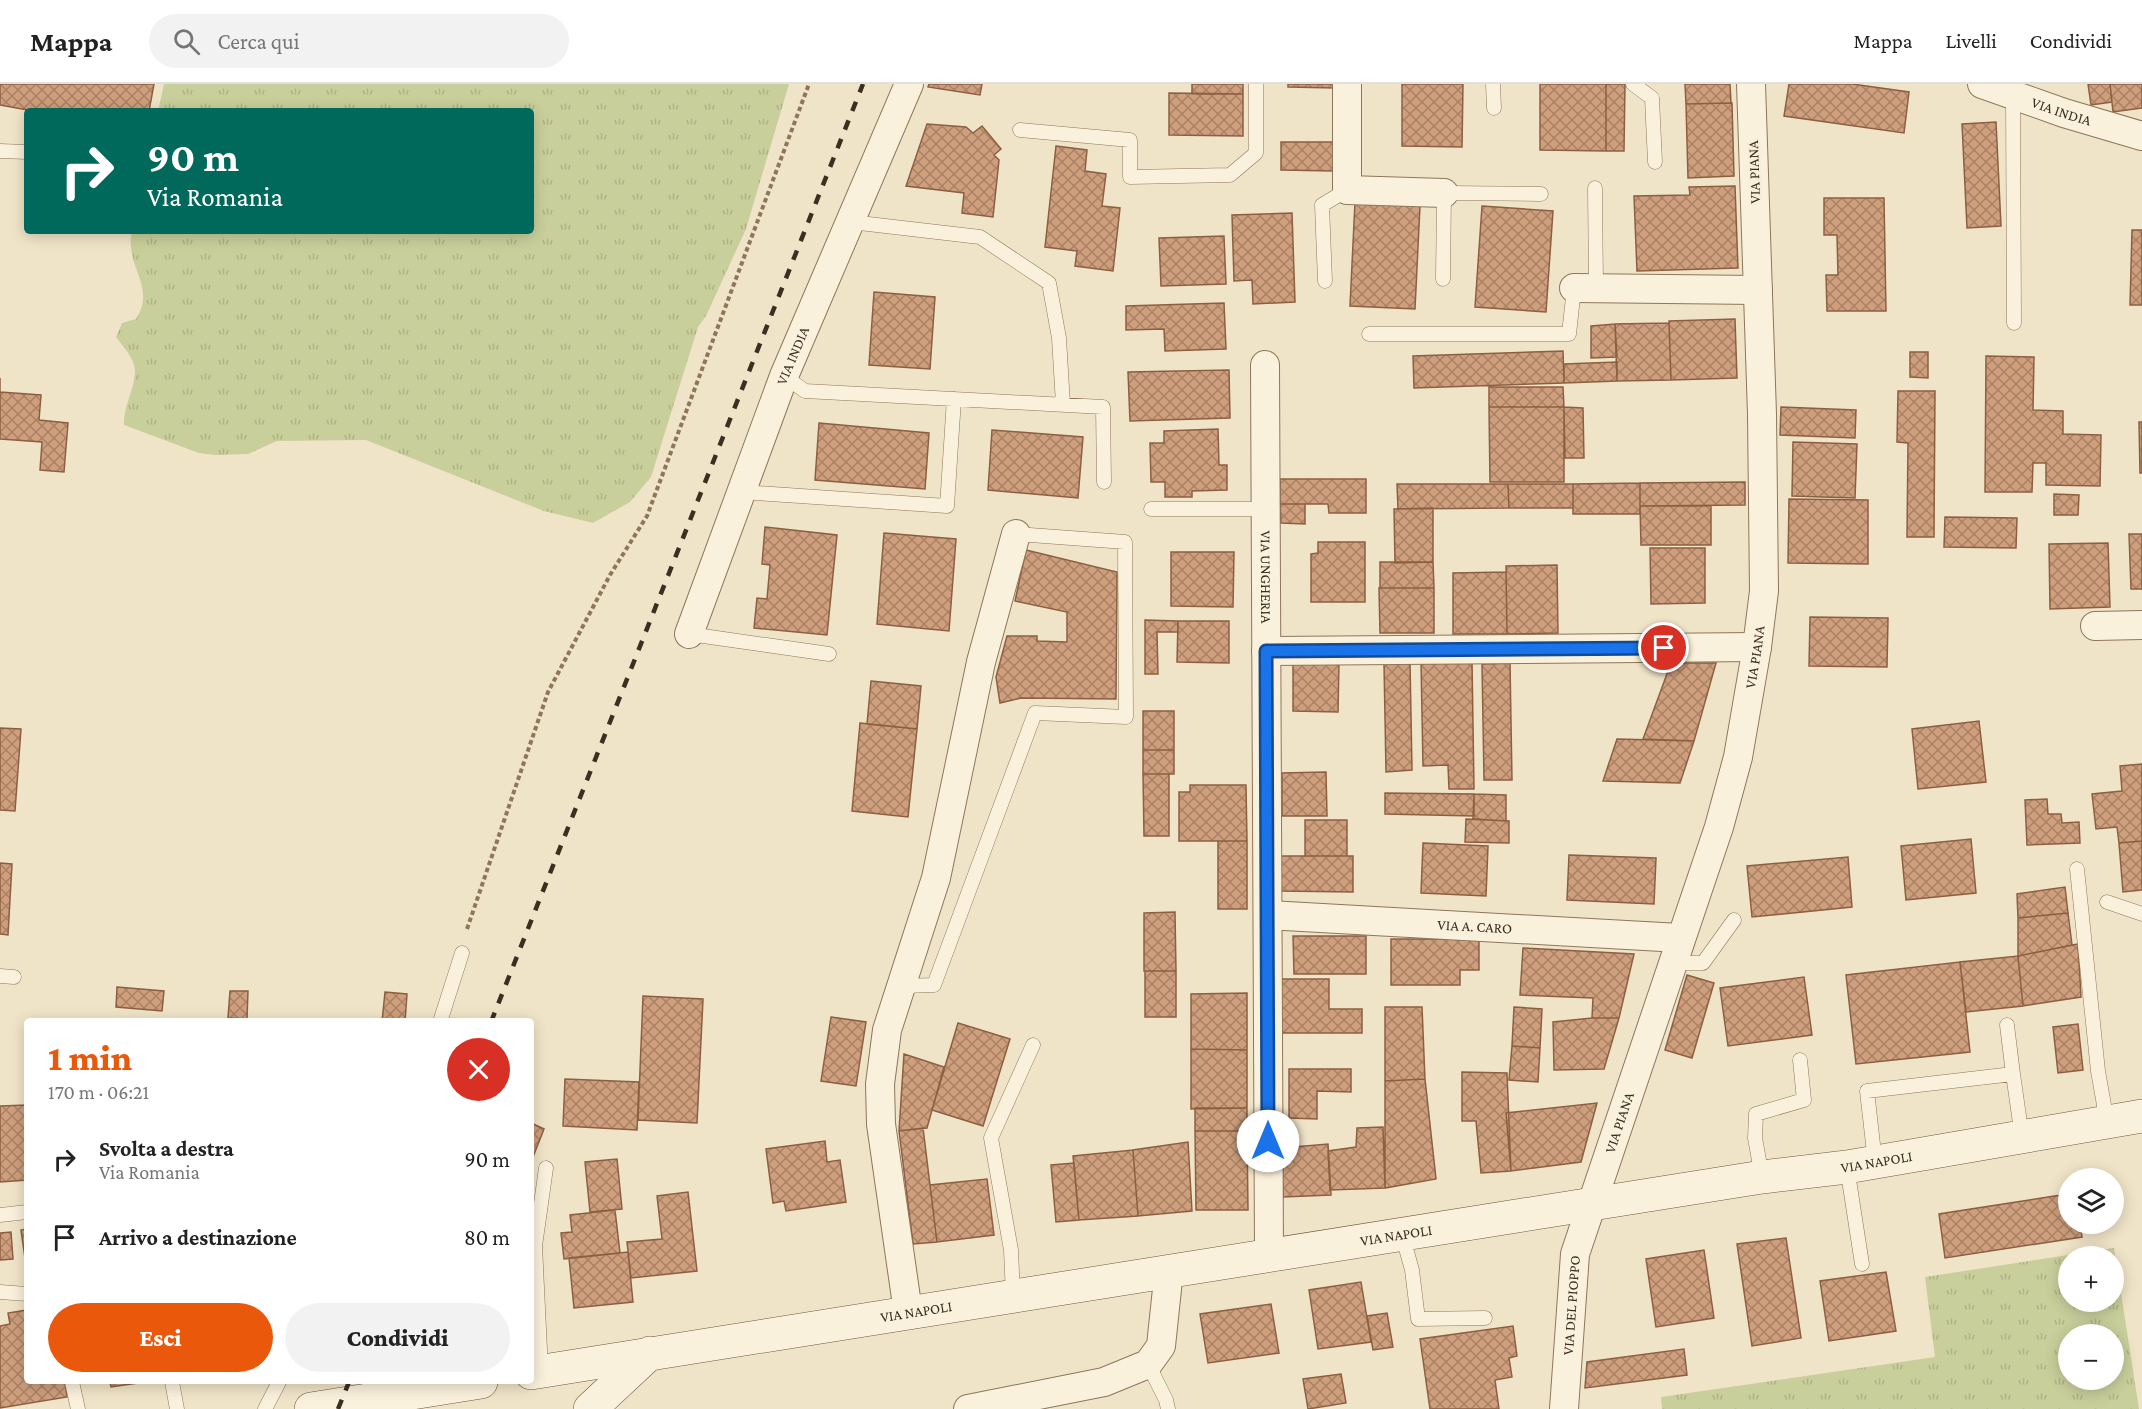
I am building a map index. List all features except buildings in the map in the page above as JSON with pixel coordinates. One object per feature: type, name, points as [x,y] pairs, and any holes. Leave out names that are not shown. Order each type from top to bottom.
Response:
[{"type":"main road","name":"VIA NAPOLI","points":[[536,1372],[1169,1270],[1590,1206],[1762,1177],[1861,1164],[2142,1116]]},
{"type":"main road","points":[[590,1409],[650,1353]]},
{"type":"main road","points":[[311,1409],[468,1384]]},
{"type":"street","name":"VIA INDIA","points":[[689,634],[784,376],[909,84]]},
{"type":"street","points":[[1347,84],[1347,190],[1444,193]]},
{"type":"street","name":"VIA PIANA","points":[[1590,1206],[1719,827],[1738,758],[1757,647],[1764,591],[1751,84]]},
{"type":"street","name":"VIA INDIA","points":[[1982,84],[2142,136]]},
{"type":"street","points":[[1585,288],[1758,290]]},
{"type":"street","name":"VIA UNGHERIA","points":[[1265,365],[1269,1255]]},
{"type":"street","points":[[908,1312],[881,1124],[880,1084],[887,1030],[936,878],[981,662],[1016,534]]},
{"type":"street","points":[[2095,626],[2142,625]]},
{"type":"street","points":[[1266,651],[1757,647]]},
{"type":"street","name":"VIA A. CARO","points":[[1268,915],[1676,950]]},
{"type":"street","name":"VIA DEL PIOPPO","points":[[1564,1409],[1575,1254],[1590,1206]]},
{"type":"street","points":[[968,1409],[1046,1402],[1148,1364],[1161,1346],[1169,1270]]},
{"type":"lane","points":[[1020,130],[1130,140],[1130,177],[1230,175],[1256,153],[1256,84]]},
{"type":"lane","points":[[1493,84],[1494,108]]},
{"type":"lane","points":[[1633,84],[1652,98],[1655,162]]},
{"type":"lane","points":[[2013,95],[2014,323]]},
{"type":"lane","points":[[0,150],[24,152]]},
{"type":"lane","points":[[1369,334],[1569,334],[1585,288],[1595,188]]},
{"type":"lane","points":[[1325,281],[1322,205],[1347,190]]},
{"type":"lane","points":[[1443,279],[1444,193],[1541,194]]},
{"type":"lane","points":[[851,222],[980,237],[1049,283],[1059,339],[1063,404]]},
{"type":"lane","points":[[784,376],[805,391],[1103,407],[1104,482]]},
{"type":"lane","points":[[742,492],[947,506],[954,399]]},
{"type":"lane","points":[[1151,509],[1266,509]]},
{"type":"lane","points":[[902,986],[934,985],[1035,713],[1126,717],[1125,542],[1016,534]]},
{"type":"lane","points":[[689,634],[829,654]]},
{"type":"lane","points":[[2077,869],[2098,1071],[2107,1122]]},
{"type":"lane","points":[[2107,902],[2142,914]]},
{"type":"lane","points":[[1676,950],[1703,963],[1734,920]]},
{"type":"lane","points":[[441,1018],[462,953]]},
{"type":"lane","points":[[2007,1025],[2022,1137]]},
{"type":"lane","points":[[1013,1295],[1011,1250],[991,1138],[1033,1045]]},
{"type":"lane","points":[[1762,1177],[1755,1138],[1756,1114],[1804,1100],[1800,1060]]},
{"type":"lane","points":[[1862,1264],[1861,1164],[1867,1091],[2013,1074]]},
{"type":"lane","points":[[536,1372],[535,1246],[546,1168]]},
{"type":"lane","points":[[0,1215],[24,1212]]},
{"type":"lane","points":[[1402,1234],[1412,1270],[1418,1319],[1485,1318]]},
{"type":"lane","points":[[0,1292],[24,1294]]},
{"type":"lane","points":[[1148,1364],[1166,1400],[1168,1409]]},
{"type":"lane","points":[[72,1384],[78,1409]]},
{"type":"lane","points":[[172,1384],[177,1409]]},
{"type":"lane","points":[[265,1409],[278,1384]]},
{"type":"path","points":[[462,953],[469,919],[548,692],[610,574],[646,516],[809,84]]},
{"type":"green space","points":[[164,84],[789,84],[746,229],[706,316],[698,327],[651,477],[630,502],[593,523],[544,511],[366,440],[277,441],[248,454],[215,455],[199,453],[124,425],[135,372],[131,358],[116,337],[122,323],[136,319],[142,307],[143,296],[132,255],[132,234],[534,234],[534,108],[159,108]]},
{"type":"green space","points":[[2058,1257],[2058,1312],[2124,1312],[2139,1409],[1662,1409],[1661,1397],[1935,1357],[1925,1277]]},
{"type":"railway","points":[[493,1018],[863,84]]},
{"type":"railway","points":[[338,1409],[348,1384]]},
{"type":"route","points":[[1268,1141],[1266,651],[1664,648]]}]
